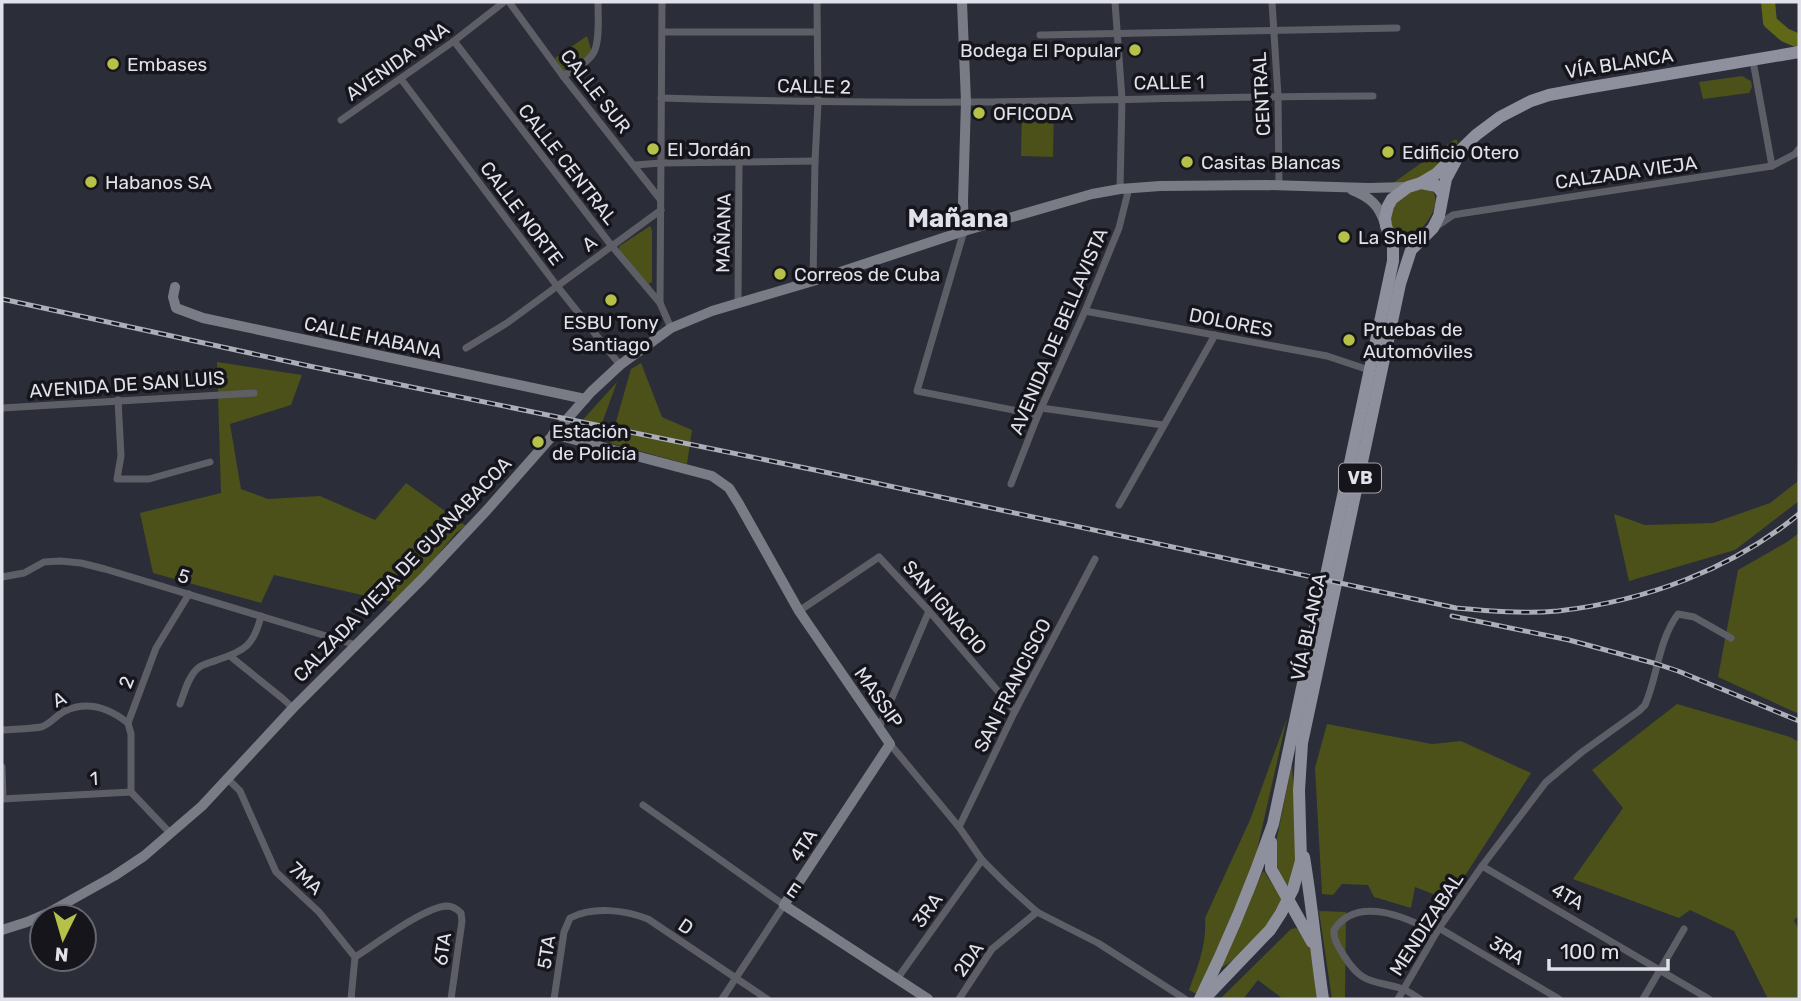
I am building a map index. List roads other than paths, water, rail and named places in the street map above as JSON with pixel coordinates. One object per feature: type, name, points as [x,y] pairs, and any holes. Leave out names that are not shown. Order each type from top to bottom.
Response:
[{"type":"main road","points":[[962,2],[965,102],[964,231]]},
{"type":"main road","name":"VÍA BLANCA","points":[[1422,183],[1436,174],[1476,135],[1500,117],[1531,101],[1549,95],[1799,52]]},
{"type":"main road","name":"VÍA BLANCA","points":[[1443,197],[1446,179],[1461,150]]},
{"type":"main road","points":[[1422,183],[1437,186],[1443,197]]},
{"type":"main road","name":"VB","points":[[1389,232],[1385,218],[1388,206],[1397,194],[1422,183]]},
{"type":"main road","points":[[1339,186],[1373,200],[1396,242],[1409,244],[1420,240]]},
{"type":"main road","name":"CALZADA VIEJA DE GUANABACOA","points":[[2,930],[27,922],[72,900],[144,856],[202,806],[293,708],[434,567],[585,399],[620,365],[671,328],[702,314],[964,231],[1079,197],[1125,188],[1408,187]]},
{"type":"main road","name":"VB","points":[[1420,240],[1436,223],[1443,197]]},
{"type":"main road","name":"VÍA BLANCA","points":[[1202,999],[1229,939],[1273,824],[1393,261],[1394,248],[1389,232]]},
{"type":"main road","name":"VÍA BLANCA","points":[[1202,999],[1261,941],[1275,923],[1288,900],[1299,871],[1302,843],[1299,790],[1302,743],[1400,284],[1409,253],[1420,240]]},
{"type":"main road","name":"CALLE HABANA","points":[[175,287],[173,297],[176,308],[203,318],[585,399]]},
{"type":"main road","name":"MASSIP","points":[[553,434],[712,476],[729,488],[799,611],[890,744]]},
{"type":"main road","name":"4TA","points":[[785,905],[890,744]]},
{"type":"main road","points":[[1273,824],[1271,869],[1315,947]]},
{"type":"main road","points":[[1302,843],[1324,999]]},
{"type":"main road","name":"E","points":[[785,905],[928,999]]},
{"type":"main road","points":[[1275,923],[1290,919],[1303,926]]},
{"type":"street","name":"AVENIDA 9NA","points":[[341,120],[507,2]]},
{"type":"street","name":"CALLE SUR","points":[[507,2],[660,199]]},
{"type":"street","points":[[563,76],[581,65],[594,52],[598,35],[598,2]]},
{"type":"street","points":[[662,2],[660,303],[671,328]]},
{"type":"street","points":[[813,281],[818,103],[817,2]]},
{"type":"street","name":"AVENIDA DE BELLAVISTA","points":[[1011,484],[1039,411],[1119,228],[1125,188],[1115,2]]},
{"type":"street","name":"CENTRAL","points":[[1272,2],[1278,96],[1279,186]]},
{"type":"street","points":[[1040,35],[1397,28]]},
{"type":"street","points":[[662,32],[817,32]]},
{"type":"street","name":"CALLE CENTRAL","points":[[454,41],[611,245],[660,303]]},
{"type":"street","points":[[1753,61],[1772,166]]},
{"type":"street","name":"CALLE NORTE","points":[[401,79],[620,365]]},
{"type":"street","name":"CALLE 1","points":[[965,102],[1373,96]]},
{"type":"street","name":"CALLE 2","points":[[662,98],[818,103],[965,102]]},
{"type":"street","name":"CALZADA VIEJA","points":[[1420,240],[1453,215],[1772,166],[1798,152]]},
{"type":"street","points":[[635,165],[815,161]]},
{"type":"street","name":"MAÑANA","points":[[737,303],[739,162]]},
{"type":"street","points":[[1443,197],[1453,215]]},
{"type":"street","name":"A","points":[[466,348],[507,324],[661,210]]},
{"type":"street","points":[[964,231],[917,391],[1039,411],[1163,425]]},
{"type":"street","name":"DOLORES","points":[[1085,311],[1327,356],[1370,370]]},
{"type":"street","points":[[1119,505],[1215,335]]},
{"type":"street","name":"AVENIDA DE SAN LUIS","points":[[2,408],[254,393]]},
{"type":"street","points":[[118,400],[121,456],[117,479],[149,479],[210,463]]},
{"type":"street","name":"SAN IGNACIO","points":[[799,611],[879,557],[1015,711]]},
{"type":"street","name":"SAN FRANCISCO","points":[[959,827],[1015,711],[1096,559]]},
{"type":"street","name":"5","points":[[2,577],[24,573],[44,562],[81,563],[356,645]]},
{"type":"street","name":"2","points":[[131,792],[131,734],[128,723],[156,648],[190,594]]},
{"type":"street","points":[[879,728],[929,611]]},
{"type":"street","name":"MENDIZABAL","points":[[1398,999],[1438,930],[1482,866],[1546,782],[1644,705],[1661,649],[1670,625],[1678,614],[1694,617],[1731,638]]},
{"type":"street","points":[[180,704],[198,667],[230,656],[249,645],[255,637],[261,616]]},
{"type":"street","points":[[230,656],[293,708]]},
{"type":"street","name":"A","points":[[2,730],[44,726],[65,711],[84,706],[104,708],[128,723]]},
{"type":"street","name":"MASSIP","points":[[890,744],[959,827],[982,860],[1037,912],[1098,943],[1185,999]]},
{"type":"street","points":[[2,767],[3,799]]},
{"type":"street","name":"7MA","points":[[228,779],[240,791],[276,872],[319,912],[355,957]]},
{"type":"street","points":[[131,792],[170,833]]},
{"type":"street","name":"1","points":[[3,799],[131,792]]},
{"type":"street","name":"E","points":[[643,805],[785,905]]},
{"type":"street","name":"3RA","points":[[897,979],[982,860]]},
{"type":"street","name":"4TA","points":[[1482,866],[1709,999]]},
{"type":"street","name":"4TA","points":[[722,999],[785,905]]},
{"type":"street","name":"6TA","points":[[355,957],[428,910],[454,907],[461,913],[462,921],[451,999]]},
{"type":"street","name":"D","points":[[577,914],[609,911],[633,913],[648,919],[767,999]]},
{"type":"street","name":"3RA","points":[[1403,989],[1380,985],[1365,979],[1354,970],[1336,942],[1334,934],[1334,930],[1346,918],[1370,911],[1390,912],[1405,917],[1438,930],[1559,999]]},
{"type":"street","name":"2DA","points":[[959,999],[992,949],[1037,912]]},
{"type":"street","name":"5TA","points":[[554,999],[566,925],[570,918],[577,914]]},
{"type":"street","points":[[1643,999],[1684,929]]},
{"type":"street","points":[[351,999],[355,957]]},
{"type":"street","points":[[1403,989],[1420,999]]},
{"type":"waterway","points":[[1768,2],[1770,22],[1785,35],[1799,41]]},
{"type":"railway","points":[[2,299],[1456,608],[1545,612],[1623,600],[1655,591],[1716,567],[1773,534],[1799,514]]},
{"type":"railway","points":[[1452,616],[1569,640],[1657,664],[1799,721]]},
{"type":"place","name":"Bodega El Popular","points":[[1135,50]]},
{"type":"place","name":"Embases","points":[[113,64]]},
{"type":"place","name":"OFICODA","points":[[979,113]]},
{"type":"place","name":"El Jordán","points":[[653,149]]},
{"type":"place","name":"Edificio Otero","points":[[1388,152]]},
{"type":"place","name":"Casitas Blancas","points":[[1187,162]]},
{"type":"place","name":"Habanos SA","points":[[91,182]]},
{"type":"place","name":"La Shell","points":[[1344,237]]},
{"type":"place","name":"Correos de Cuba","points":[[780,274]]},
{"type":"place","name":"ESBU Tony Santiago","points":[[611,300]]},
{"type":"place","name":"Pruebas de Automóviles","points":[[1349,340]]},
{"type":"place","name":"Estación de Policía","points":[[538,442]]},
{"type":"district","name":"Mañana","points":[[958,218]]}]
